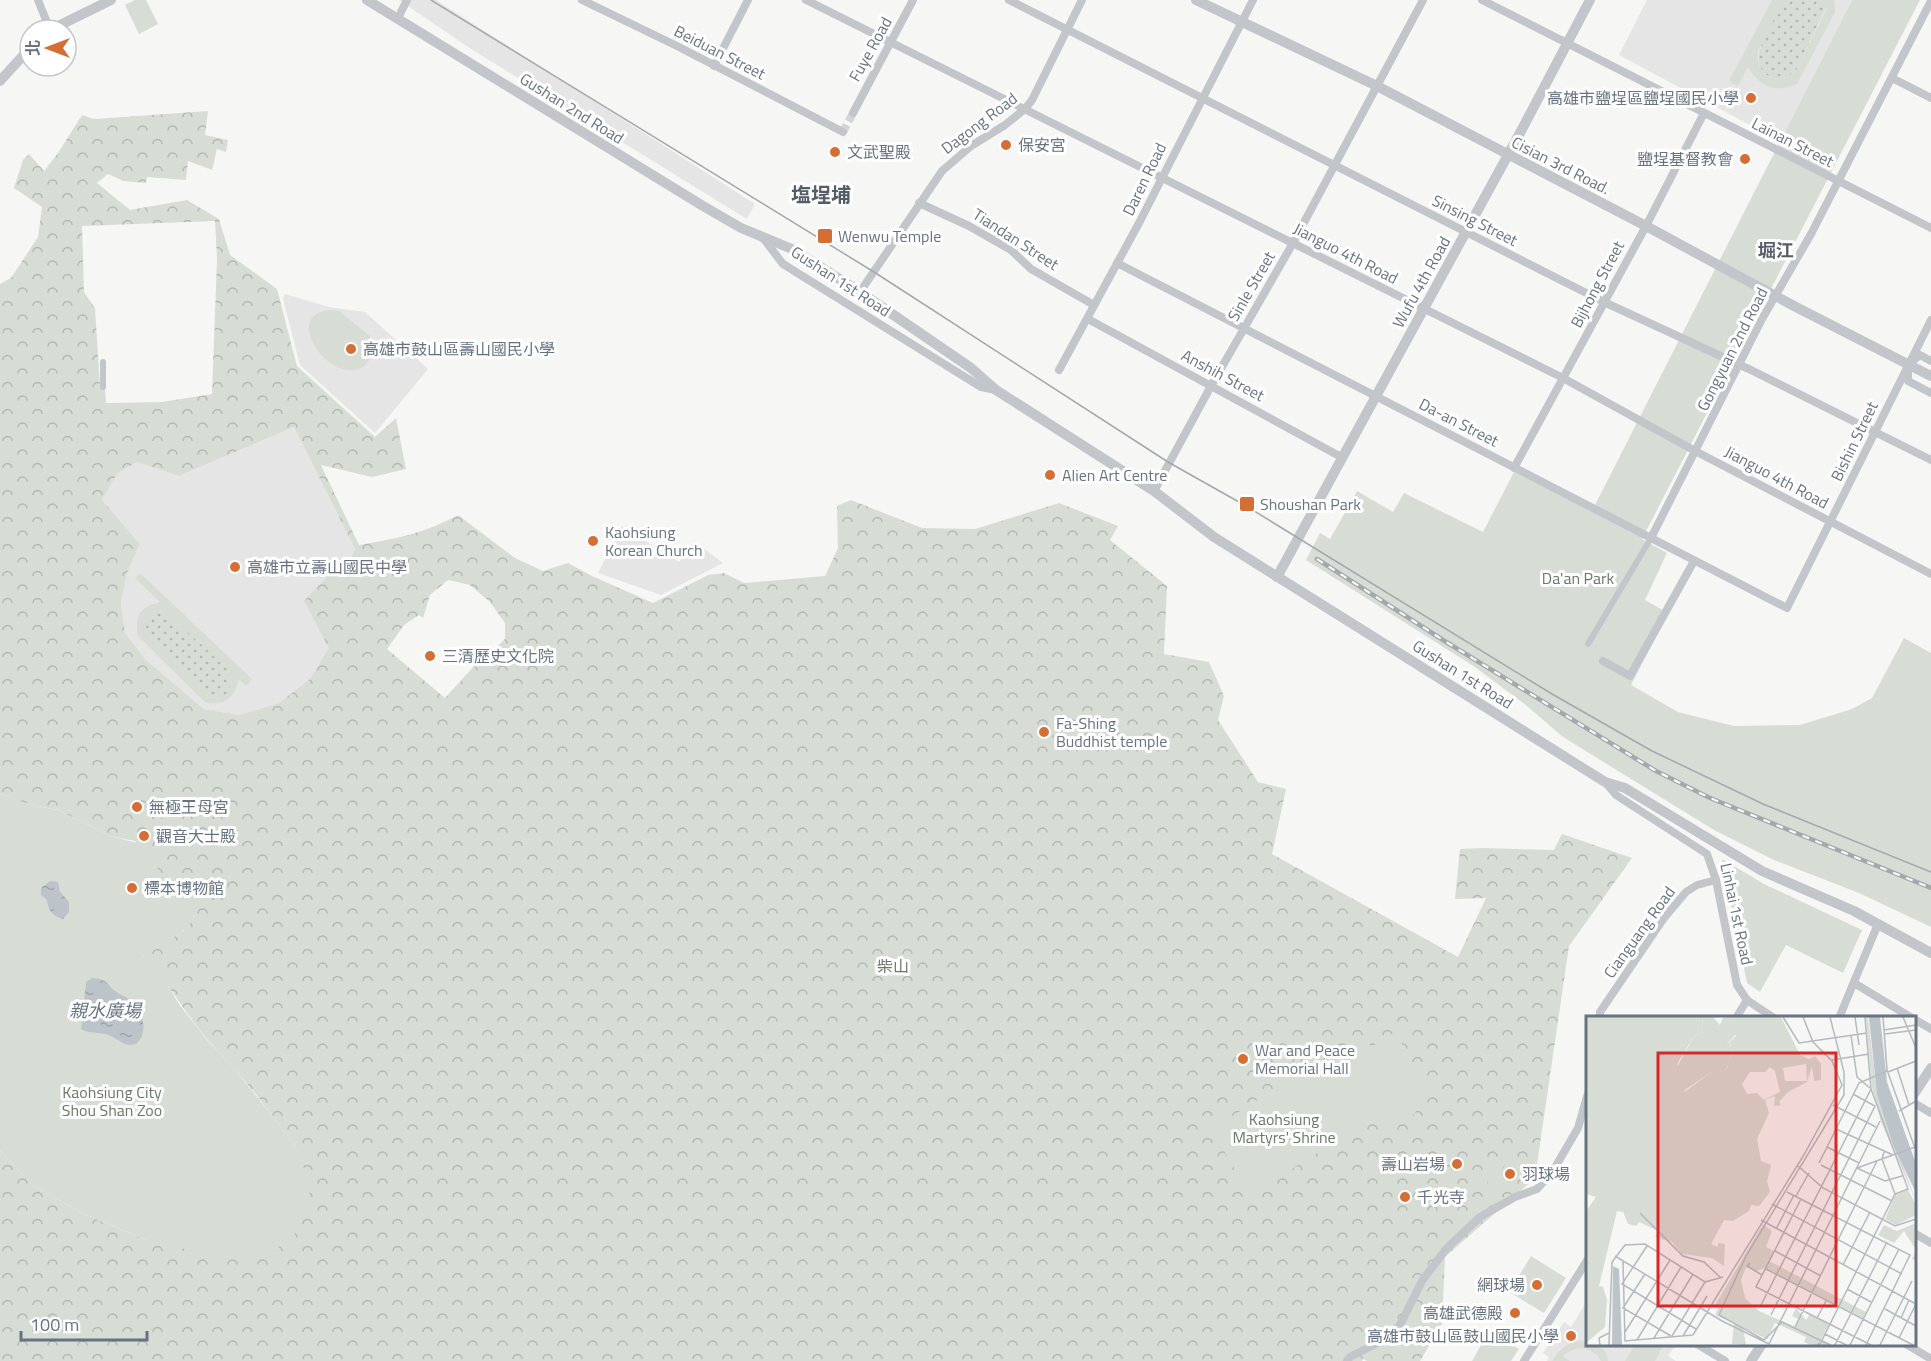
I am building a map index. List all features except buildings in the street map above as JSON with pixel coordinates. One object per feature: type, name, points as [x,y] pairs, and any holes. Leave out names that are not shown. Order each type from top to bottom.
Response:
[{"type":"street","points":[[38,0],[45,18]]},
{"type":"street","points":[[74,18],[111,0]]},
{"type":"street","name":"Gushan 2nd Road","points":[[367,0],[629,161],[741,228],[763,238]]},
{"type":"street","points":[[398,18],[407,0]]},
{"type":"street","name":"Beiduan Street","points":[[582,0],[843,132]]},
{"type":"street","points":[[714,66],[748,0]]},
{"type":"street","name":"Jianguo 4th Road","points":[[806,0],[1563,378],[1696,452],[1739,472],[1931,574]]},
{"type":"street","name":"Fuye Road","points":[[853,113],[914,0]]},
{"type":"street","name":"Sinsing Street","points":[[1009,0],[1604,302],[1739,364],[1931,460]]},
{"type":"street","name":"Dagong Road","points":[[860,292],[942,171],[958,155],[1005,125],[1025,109],[1032,100],[1082,0]]},
{"type":"street","name":"Cisian 3rd Road.","points":[[1196,0],[1377,86],[1931,376]]},
{"type":"street","name":"Daren Road","points":[[1059,370],[1088,319],[1253,0]]},
{"type":"street","name":"Sinle Street","points":[[1154,491],[1243,328],[1293,243],[1423,0]]},
{"type":"street","name":"Lainan Street","points":[[1482,0],[1931,228]]},
{"type":"street","name":"Wufu 4th Road","points":[[1277,577],[1508,155],[1590,0]]},
{"type":"street","name":"Gongyuan 2nd Road","points":[[1588,644],[1651,538],[1739,364],[1838,181],[1931,1]]},
{"type":"street","points":[[0,81],[18,61]]},
{"type":"street","points":[[1892,78],[1931,98]]},
{"type":"street","name":"Bijhong Street","points":[[1514,468],[1646,226],[1704,113]]},
{"type":"street","name":"Tiandan Street","points":[[919,203],[969,226],[1011,250],[1031,269],[1094,305]]},
{"type":"street","name":"Gushan 1st Road","points":[[763,238],[792,249],[860,292],[971,368],[996,390],[1154,491],[1214,537],[1605,782],[1625,788],[1762,871],[1878,924],[1931,953]]},
{"type":"street","name":"Gushan 1st Road","points":[[763,238],[783,264],[981,387],[996,390]]},
{"type":"street","name":"Da-an Street","points":[[1117,263],[1787,608]]},
{"type":"street","name":"Anshih Street","points":[[1088,319],[1343,458]]},
{"type":"street","name":"Bishin Street","points":[[1787,608],[1931,320]]},
{"type":"street","points":[[1931,361],[1920,355],[1908,364],[1908,381],[1931,392]]},
{"type":"street","points":[[103,362],[103,387]]},
{"type":"street","points":[[1603,661],[1630,676],[1694,561]]},
{"type":"street","name":"Linhai 1st Road","points":[[1605,782],[1616,795],[1707,854],[1716,880],[1737,985],[1747,1000]]},
{"type":"street","name":"Cianguang Road","points":[[1600,1016],[1600,1012],[1664,918],[1686,892],[1697,885],[1716,880]]},
{"type":"street","points":[[1839,1016],[1878,924]]},
{"type":"street","points":[[1854,983],[1910,1016]]},
{"type":"street","points":[[1737,1016],[1747,1000],[1772,1016]]},
{"type":"street","points":[[1916,1020],[1931,1029]]},
{"type":"street","points":[[1916,1092],[1931,1068]]},
{"type":"street","points":[[1347,1361],[1350,1357],[1388,1338],[1400,1324],[1422,1281],[1446,1249],[1480,1217],[1515,1197],[1537,1189],[1553,1171],[1578,1128],[1586,1097]]},
{"type":"street","points":[[1916,1104],[1931,1113]]},
{"type":"street","points":[[1916,1234],[1931,1243]]},
{"type":"street","points":[[1524,1361],[1584,1273]]},
{"type":"street","points":[[1700,1346],[1725,1361]]},
{"type":"street","points":[[1751,1361],[1761,1346]]},
{"type":"street","points":[[1909,1346],[1931,1359]]},
{"type":"shaded area","points":[[399,0],[436,0],[755,204],[747,219],[468,47]]},
{"type":"shaded area","name":"高雄市鹽埕區鹽埕國民小學","points":[[1647,0],[1852,0],[1780,141],[1619,55]]},
{"type":"shaded area","name":"高雄市鼓山區壽山國民小學","points":[[285,294],[329,307],[365,312],[428,369],[375,433],[300,365],[283,299]]},
{"type":"shaded area","name":"高雄市立壽山國民中學","points":[[294,427],[355,549],[350,560],[329,575],[330,648],[310,679],[279,703],[239,715],[204,709],[146,660],[125,633],[121,603],[127,573],[140,544],[102,500],[117,474],[137,462],[179,476]]},
{"type":"shaded area","points":[[622,526],[679,562],[694,541],[723,563],[661,595],[598,573]]},
{"type":"shaded area","name":"高雄市鼓山區鼓山國民小學","points":[[1586,1303],[1586,1346],[1675,1346],[1668,1356],[1676,1361],[1547,1361],[1549,1357],[1543,1353],[1564,1322],[1571,1327]]},
{"type":"green space","points":[[135,0],[146,0],[158,24],[139,34],[125,5]]},
{"type":"green space","points":[[1772,0],[1784,0],[1758,51],[1758,60],[1764,73],[1775,79],[1789,76],[1796,71],[1826,11],[1825,0],[1834,0],[1835,12],[1797,84],[1782,88],[1769,87],[1758,80],[1748,67],[1738,86],[1729,81]]},
{"type":"green space","points":[[1784,0],[1825,0],[1826,7],[1796,71],[1787,77],[1778,79],[1763,71],[1759,62],[1763,41]]},
{"type":"green space","name":"Da'an Park","points":[[1852,0],[1920,0],[1642,539],[1667,553],[1645,600],[1668,613],[1631,685],[1678,712],[1734,726],[1800,725],[1852,709],[1872,698],[1904,638],[1931,653],[1931,927],[1859,893],[1774,860],[1714,830],[1563,737],[1527,706],[1475,667],[1306,560],[1320,533],[1330,539],[1357,491],[1393,512],[1404,493],[1483,532],[1514,472],[1592,511]]},
{"type":"green space","name":"柴山","points":[[208,111],[205,135],[228,140],[226,152],[217,149],[212,170],[188,161],[186,180],[147,177],[146,183],[123,181],[108,174],[97,183],[130,210],[187,200],[219,219],[230,255],[277,289],[297,366],[375,437],[396,418],[406,469],[372,477],[321,465],[359,545],[410,534],[433,527],[458,515],[515,558],[543,571],[568,563],[653,603],[708,575],[724,573],[744,583],[825,576],[838,548],[837,506],[851,500],[922,528],[975,529],[1059,503],[1118,526],[1110,540],[1167,586],[1164,654],[1209,662],[1224,696],[1218,720],[1258,782],[1286,789],[1272,854],[1458,957],[1486,898],[1455,899],[1460,849],[1554,850],[1562,834],[1632,858],[1569,946],[1535,1178],[1445,1257],[1442,1324],[1420,1361],[1367,1361],[1363,1359],[1362,1361],[0,1361],[0,1150],[32,1185],[84,1214],[147,1240],[298,1151],[260,1099],[207,1039],[145,959],[143,955],[183,931],[195,916],[161,877],[135,841],[110,836],[58,810],[31,805],[0,794],[0,284],[11,278],[38,237],[42,207],[14,188],[23,160],[29,154],[44,171],[82,115],[94,119]],"holes":[[[215,221],[217,259],[212,394],[162,402],[106,403],[105,388],[100,387],[95,308],[84,292],[82,226]],[[294,427],[355,549],[350,560],[329,575],[304,601],[329,648],[310,679],[279,703],[239,715],[204,709],[146,660],[125,633],[121,603],[127,573],[140,544],[102,500],[117,474],[137,462],[179,476]],[[448,580],[470,585],[490,602],[505,623],[505,639],[487,657],[473,662],[475,665],[445,698],[387,649],[404,625],[419,615],[423,618],[430,595]]]},
{"type":"green space","points":[[331,310],[339,311],[370,336],[370,356],[364,366],[352,370],[338,368],[316,348],[310,336],[309,324],[316,314]]},
{"type":"green space","points":[[140,573],[252,679],[246,686],[239,679],[231,696],[224,702],[206,703],[138,636],[137,622],[140,613],[147,607],[160,602],[135,578]],"holes":[[[154,612],[165,612],[229,669],[231,682],[226,695],[217,698],[209,697],[148,635],[147,618]]]},
{"type":"green space","points":[[159,611],[165,612],[229,669],[231,682],[226,695],[217,698],[209,697],[147,635],[146,618]]},
{"type":"green space","name":"Kaohsiung City Shou Shan Zoo","points":[[0,794],[31,805],[58,810],[110,836],[149,846],[161,877],[187,878],[194,888],[197,907],[189,925],[181,933],[143,956],[162,976],[179,1004],[275,1119],[298,1151],[310,1187],[309,1204],[293,1237],[260,1260],[227,1259],[147,1240],[84,1214],[32,1185],[0,1150]]},
{"type":"green space","points":[[1722,859],[1764,884],[1862,930],[1843,973],[1786,945],[1760,992],[1747,983]]},
{"type":"green space","name":"Kaohsiung Martyrs' Shrine","points":[[1395,1032],[1421,1078],[1426,1099],[1411,1118],[1386,1131],[1377,1115],[1251,1195],[1211,1130],[1365,1035],[1371,1047]]},
{"type":"green space","name":"羽球場","points":[[1510,1158],[1528,1167],[1507,1188],[1489,1188],[1487,1178],[1500,1173]]},
{"type":"green space","name":"網球場","points":[[1531,1256],[1566,1278],[1544,1313],[1509,1292]]},
{"type":"green space","points":[[1488,1333],[1519,1349],[1511,1361],[1472,1361]]},
{"type":"green space","points":[[1577,1341],[1586,1342],[1586,1346],[1598,1346],[1606,1353],[1608,1361],[1601,1361],[1588,1350],[1578,1349],[1563,1356],[1570,1361],[1552,1361],[1562,1348]]},
{"type":"green space","points":[[1634,1346],[1662,1348],[1655,1361],[1625,1361]]},
{"type":"water","points":[[50,881],[58,882],[60,892],[69,902],[69,912],[63,919],[51,912],[47,900],[41,895],[41,888]]},
{"type":"water","name":"親水廣場","points":[[92,978],[101,979],[136,1006],[142,1017],[143,1028],[136,1044],[123,1043],[109,1035],[81,1029],[86,982]]},
{"type":"tunnel","points":[[843,132],[853,113]]},
{"type":"tram line","points":[[431,0],[874,272],[1168,462],[1246,506],[1552,694],[1652,751],[1763,804],[1931,872]]},
{"type":"railway","points":[[1317,559],[1443,640],[1656,771],[1710,798],[1931,888]]},
{"type":"place","name":"高雄市鹽埕區鹽埕國民小學","points":[[1751,98]]},
{"type":"place","name":"保安宮","points":[[1006,145]]},
{"type":"place","name":"文武聖殿","points":[[835,152]]},
{"type":"place","name":"鹽埕基督教會","points":[[1745,159]]},
{"type":"place","name":"Wenwu Temple","points":[[825,236]]},
{"type":"place","name":"高雄市鼓山區壽山國民小學","points":[[351,349]]},
{"type":"place","name":"Alien Art Centre","points":[[1050,475]]},
{"type":"place","name":"Shoushan Park","points":[[1247,504]]},
{"type":"place","name":"Kaohsiung Korean Church","points":[[593,541]]},
{"type":"place","name":"高雄市立壽山國民中學","points":[[235,567]]},
{"type":"place","name":"三清歷史文化院","points":[[430,656]]},
{"type":"place","name":"Fa-Shing Buddhist temple","points":[[1044,732]]},
{"type":"place","name":"無極王母宮","points":[[137,807]]},
{"type":"place","name":"觀音大士殿","points":[[144,836]]},
{"type":"place","name":"標本博物館","points":[[132,888]]},
{"type":"place","name":"War and Peace Memorial Hall","points":[[1243,1059]]},
{"type":"place","name":"壽山岩場","points":[[1457,1164]]},
{"type":"place","name":"羽球場","points":[[1510,1174]]},
{"type":"place","name":"千光寺","points":[[1405,1197]]},
{"type":"place","name":"網球場","points":[[1537,1285]]},
{"type":"place","name":"高雄武德殿","points":[[1515,1313]]},
{"type":"place","name":"高雄市鼓山區鼓山國民小學","points":[[1571,1336]]},
{"type":"district","name":"塩埕埔","points":[[821,195]]},
{"type":"district","name":"堀江","points":[[1776,251]]}]
